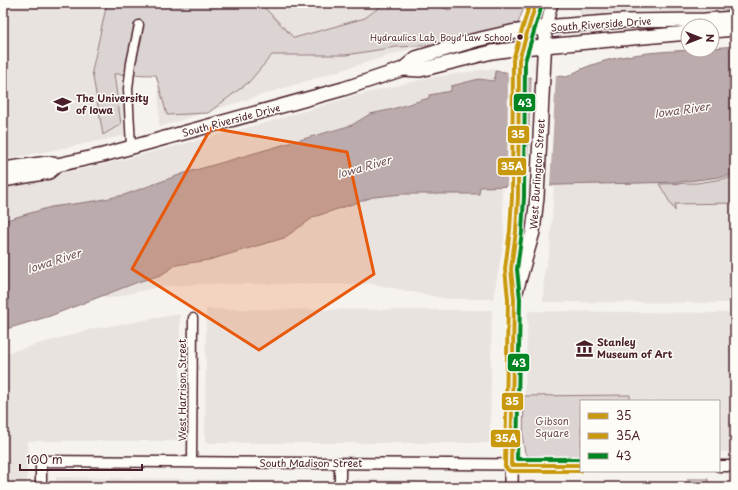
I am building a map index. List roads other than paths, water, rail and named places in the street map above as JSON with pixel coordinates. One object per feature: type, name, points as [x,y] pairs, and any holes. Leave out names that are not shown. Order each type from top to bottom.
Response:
[{"type":"main road","points":[[522,48],[536,3]]},
{"type":"main road","points":[[546,27],[552,3]]},
{"type":"main road","name":"South Riverside Drive","points":[[403,69],[416,58],[422,56],[476,40],[528,29],[621,21],[705,20],[735,18]]},
{"type":"main road","name":"West Burlington Street","points":[[514,299],[533,232],[537,197],[546,27]]},
{"type":"main road","points":[[720,30],[735,29]]},
{"type":"main road","name":"South Riverside Drive","points":[[3,169],[48,163],[57,165],[103,155],[343,89],[403,69],[420,70],[492,52],[522,48],[680,34]]},
{"type":"main road","name":"West Burlington Street","points":[[511,487],[514,299],[511,269],[516,231],[518,197],[519,60],[522,48]]},
{"type":"main road","name":"South Riverside Drive","points":[[3,180],[49,172],[57,165]]},
{"type":"street","points":[[131,147],[128,89],[131,63],[139,25]]},
{"type":"street","name":"West Harrison Street","points":[[192,462],[193,318]]},
{"type":"street","name":"South Madison Street","points":[[41,487],[41,461],[580,465]]},
{"type":"street","points":[[340,463],[340,487]]},
{"type":"street","points":[[720,466],[735,466]]},
{"type":"water","name":"Iowa River","points":[[735,46],[735,175],[681,182],[480,187],[479,194],[403,194],[373,197],[314,217],[284,238],[209,260],[176,265],[161,275],[138,282],[50,316],[3,330],[3,221],[51,207],[95,201],[124,195],[182,174],[352,125],[370,114],[429,98],[429,95],[451,91],[451,86],[479,79],[494,81],[495,71],[531,77],[567,77],[582,69],[599,63],[637,54],[680,51],[680,58],[720,58],[720,47]]},
{"type":"place","name":"Hydraulics Lab, Boyd Law School","points":[[520,37]]},
{"type":"place","name":"The University of Iowa","points":[[63,104]]},
{"type":"place","name":"Stanley Museum of Art","points":[[584,348]]},
{"type":"park label","name":"Gibson Square","points":[[552,426]]}]
